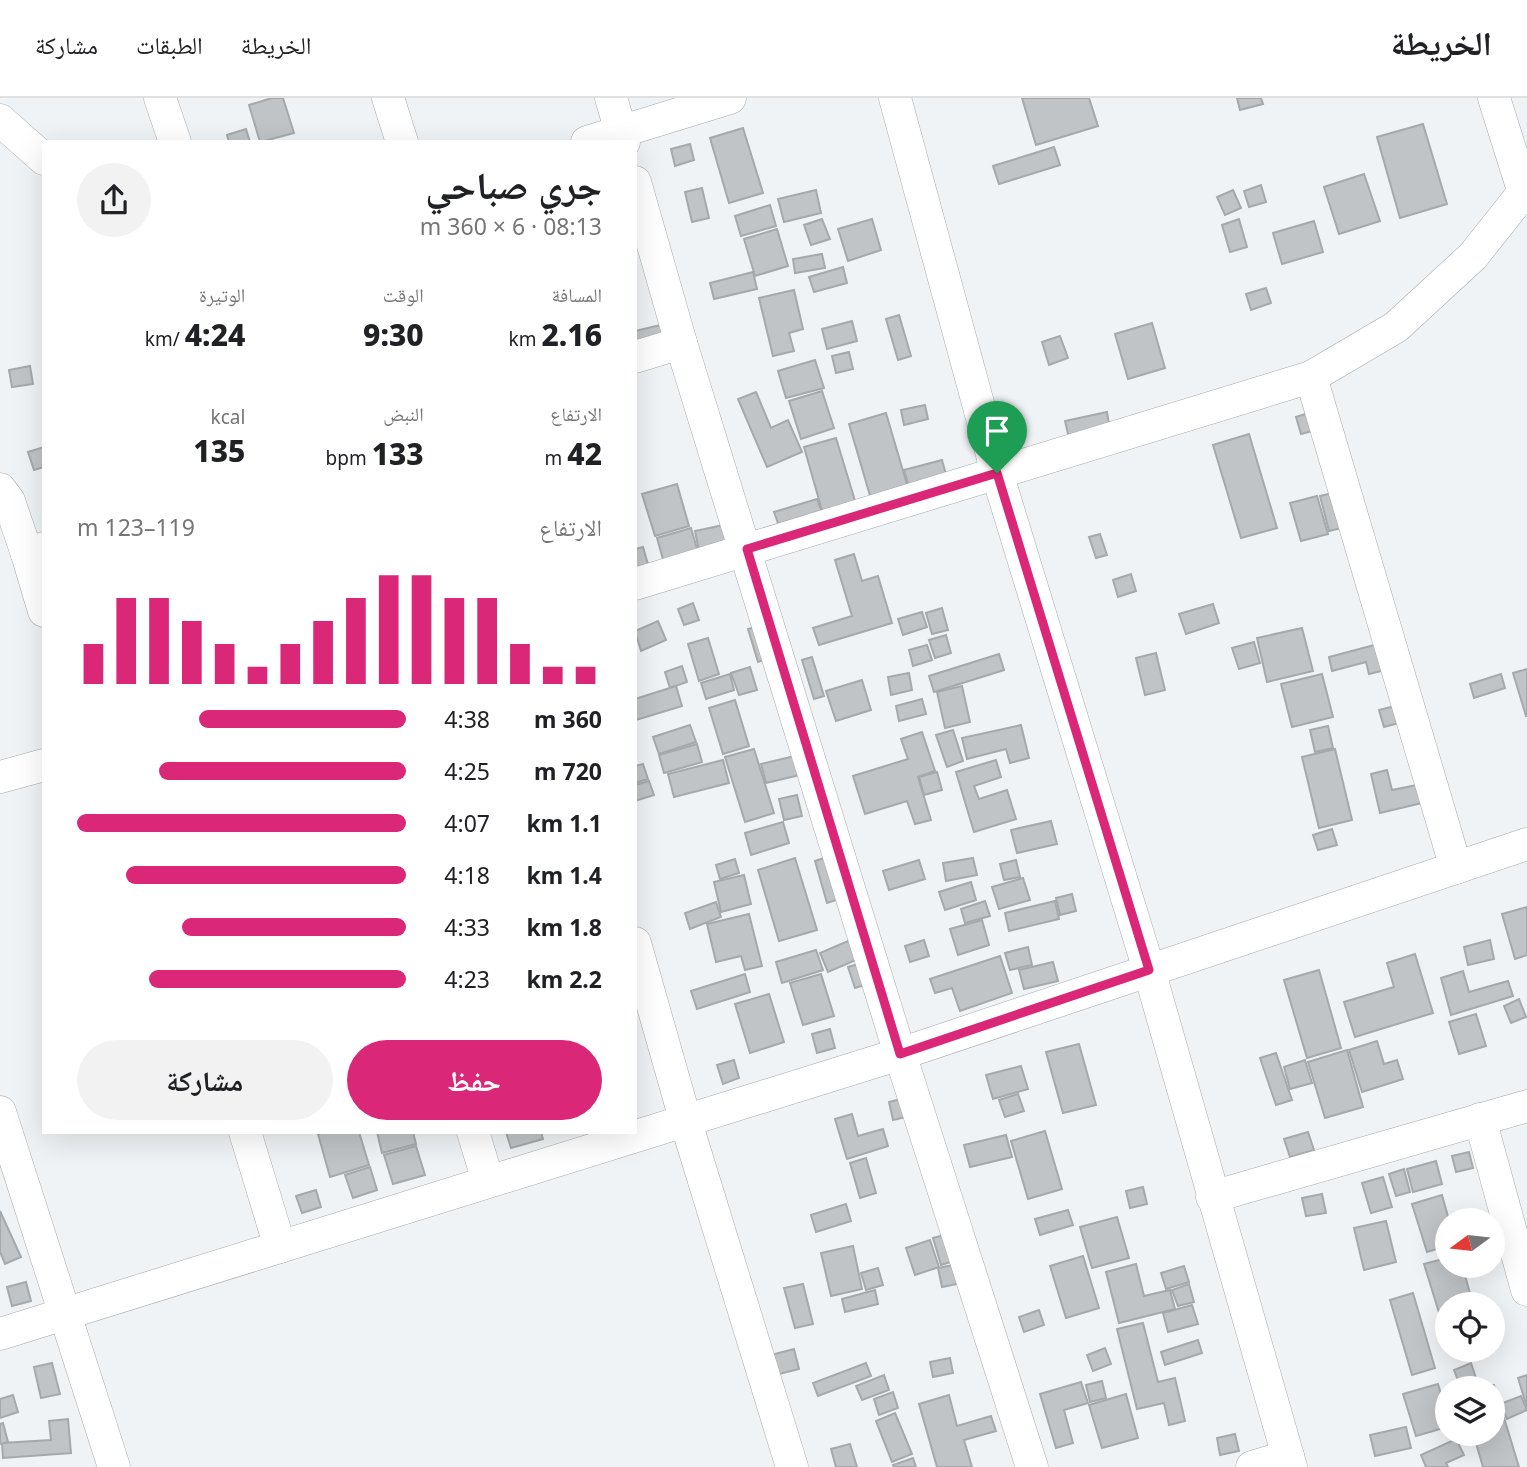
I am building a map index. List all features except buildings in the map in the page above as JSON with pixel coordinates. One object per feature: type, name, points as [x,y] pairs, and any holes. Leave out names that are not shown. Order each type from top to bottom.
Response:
[{"type":"street","points":[[160,98],[174,140]]},
{"type":"street","points":[[388,98],[401,140]]},
{"type":"street","points":[[611,98],[622,137]]},
{"type":"street","points":[[601,140],[622,137],[730,98]]},
{"type":"street","points":[[895,98],[997,473],[1149,970],[1290,1462],[1252,1467]]},
{"type":"street","points":[[637,583],[1311,377],[1395,327],[1473,256],[1525,191],[1494,98]]},
{"type":"street","points":[[0,120],[42,157]]},
{"type":"street","points":[[637,189],[681,343],[747,549],[900,1054],[1032,1467]]},
{"type":"street","points":[[637,356],[681,343]]},
{"type":"street","points":[[1311,377],[1457,868]]},
{"type":"street","points":[[0,489],[9,500],[35,551],[42,598]]},
{"type":"street","points":[[0,777],[42,766]]},
{"type":"street","points":[[0,1334],[900,1054],[1527,844]]},
{"type":"street","points":[[637,950],[685,1119],[792,1467]]},
{"type":"street","points":[[1212,1197],[1527,1105]]},
{"type":"street","points":[[0,1112],[114,1467]]},
{"type":"street","points":[[1480,1119],[1527,1290]]},
{"type":"street","points":[[246,1134],[280,1247]]},
{"type":"street","points":[[474,1134],[488,1181]]},
{"type":"route","points":[[997,473],[1149,970],[900,1054],[747,549],[997,473]]}]
